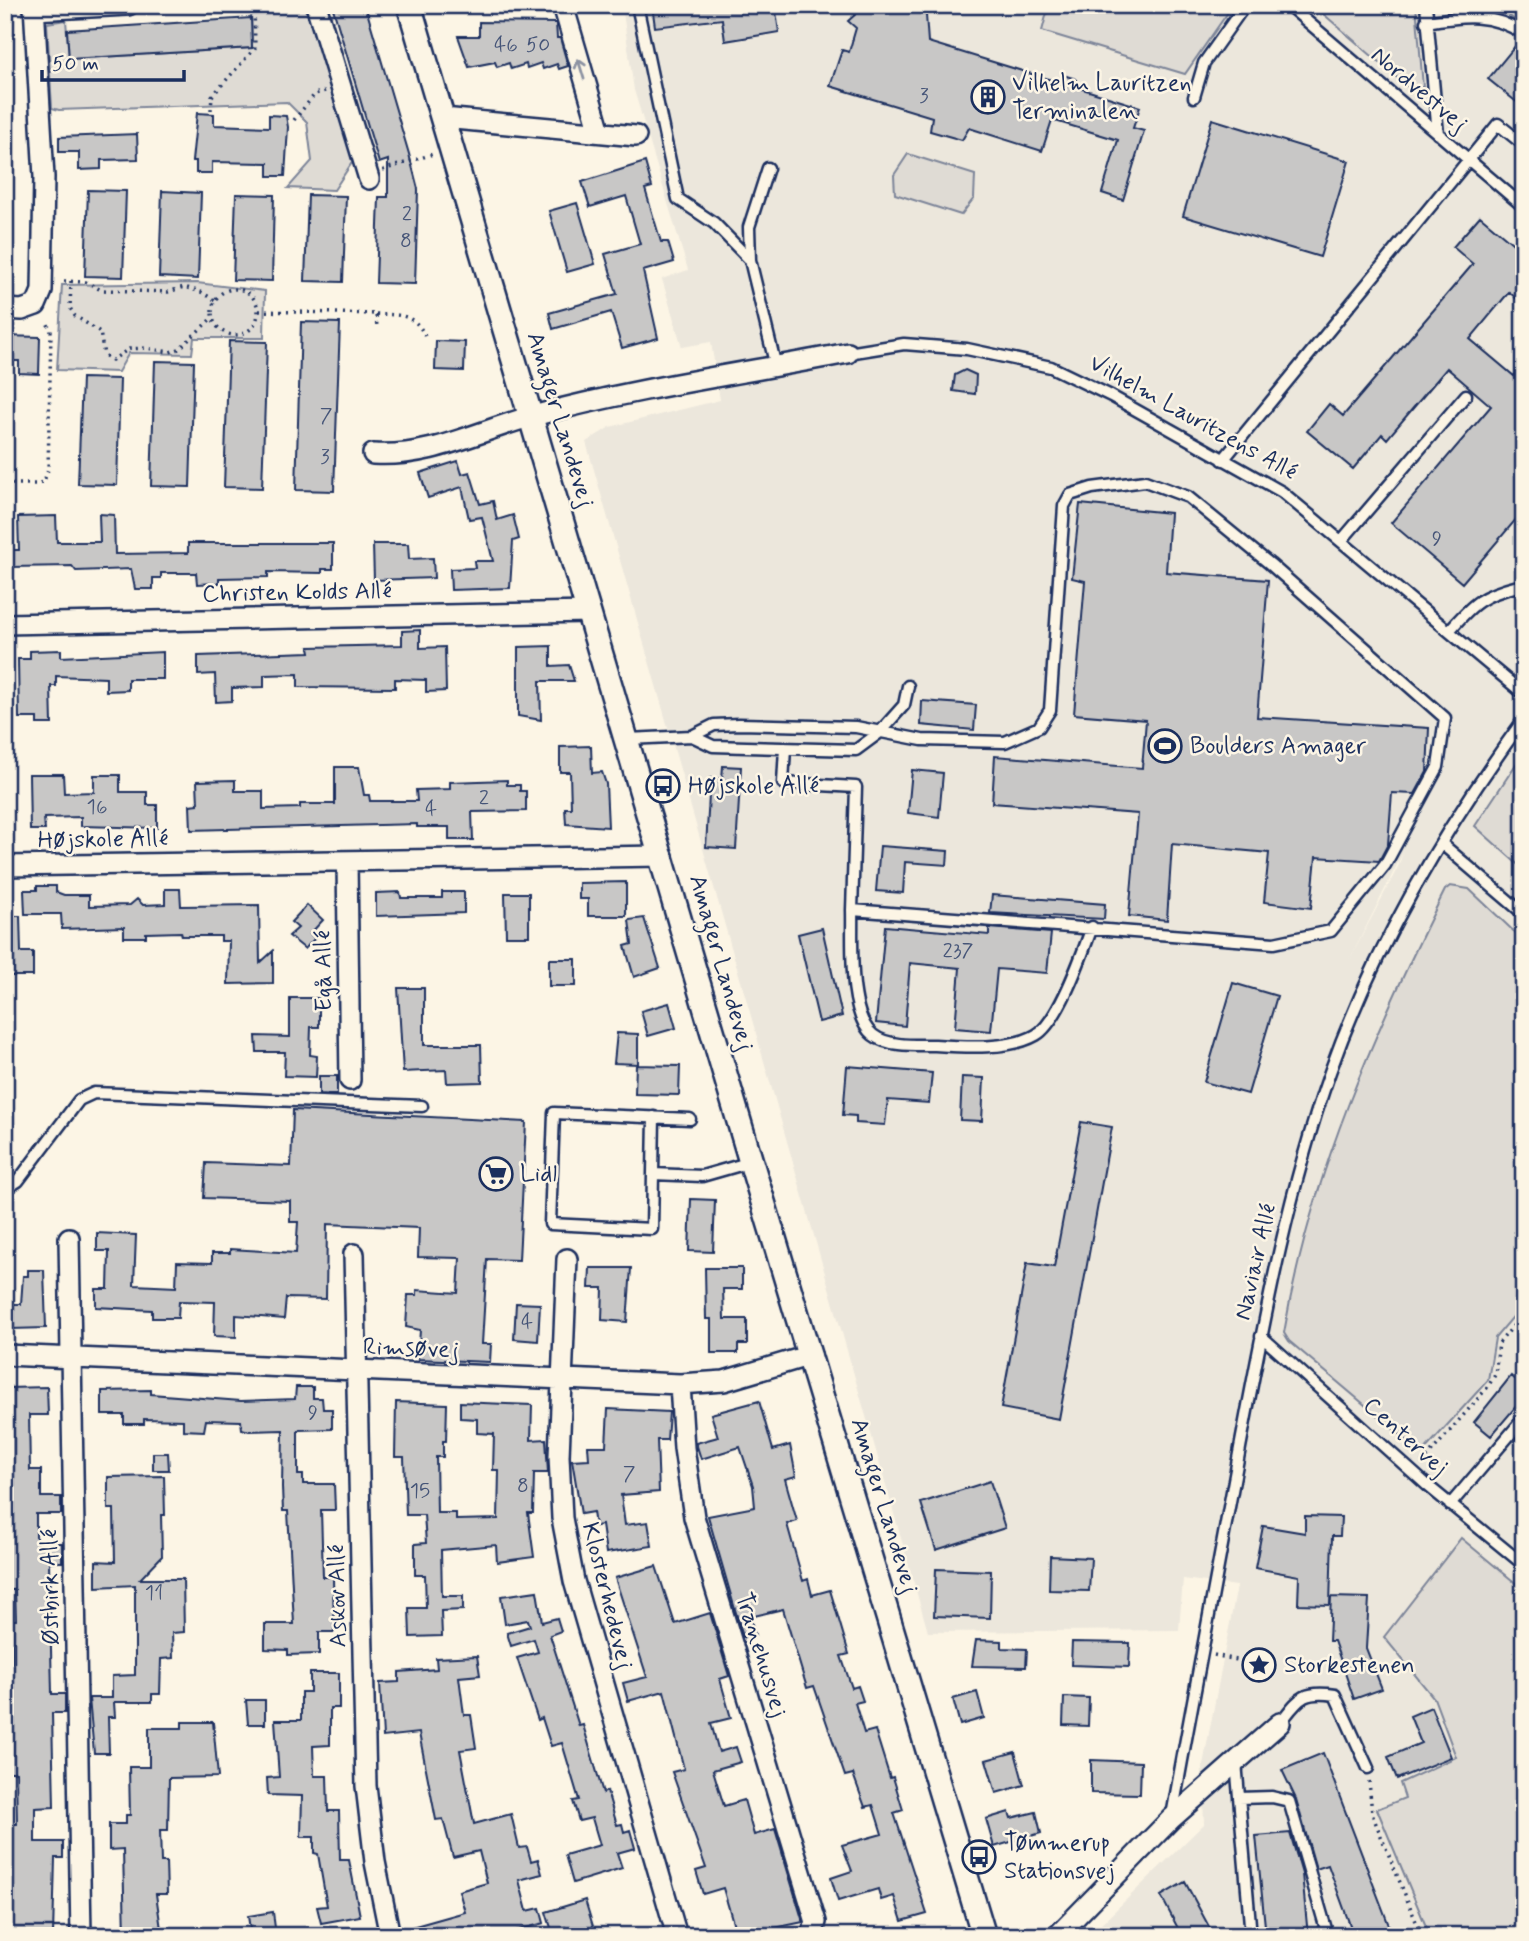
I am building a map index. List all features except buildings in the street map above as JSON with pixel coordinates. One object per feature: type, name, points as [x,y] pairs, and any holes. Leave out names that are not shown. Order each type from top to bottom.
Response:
[{"type":"street","points":[[5,309],[22,310],[36,304],[42,291],[44,177],[34,8],[128,5]]},
{"type":"street","points":[[316,5],[369,177]]},
{"type":"street","name":"Amager Landevej","points":[[409,5],[663,856],[751,1162],[984,1936]]},
{"type":"street","points":[[563,5],[600,132]]},
{"type":"street","points":[[443,118],[636,136]]},
{"type":"street","name":"Vilhelm Lauritzens Allé","points":[[373,454],[398,456],[422,452],[532,416],[848,353]]},
{"type":"street","name":"Christen Kolds Allé","points":[[5,624],[590,612]]},
{"type":"street","name":"Højskole Allé","points":[[5,866],[663,856]]},
{"type":"street","name":"Egå Allé","points":[[346,862],[350,1080]]},
{"type":"street","name":"Østbirk Allé","points":[[69,1238],[81,1936]]},
{"type":"street","name":"Askov Allé","points":[[354,1254],[366,1786],[375,1862],[390,1936]]},
{"type":"street","name":"Klosterhedevej","points":[[567,1259],[561,1380],[562,1518],[574,1581],[677,1936]]},
{"type":"street","name":"Rimsøvej","points":[[5,1355],[680,1384],[724,1381],[811,1355]]},
{"type":"street","name":"Tranehusvej","points":[[680,1384],[684,1448],[694,1517],[816,1922],[811,1936]]},
{"type":"street","points":[[1057,1936],[1171,1819],[1280,1723]]},
{"type":"lane","points":[[637,5],[678,199],[714,223],[750,260]]},
{"type":"lane","points":[[1194,97],[1204,63],[1245,5]]},
{"type":"lane","name":"Nordvestvej","points":[[1287,5],[1524,207]]},
{"type":"lane","points":[[1426,5],[1438,134]]},
{"type":"lane","points":[[1426,22],[1469,15],[1494,18],[1524,34]]},
{"type":"lane","points":[[1223,460],[1498,124],[1524,145]]},
{"type":"lane","points":[[768,168],[749,227],[750,260],[776,366]]},
{"type":"lane","name":"Vilhelm Lauritzens Allé","points":[[848,353],[904,344],[967,349],[1051,367],[1111,396],[1282,492],[1524,694]]},
{"type":"lane","points":[[1342,540],[1466,395]]},
{"type":"lane","points":[[628,739],[692,736],[714,725],[856,727],[922,740],[1005,742],[1040,727],[1050,710],[1064,506],[1070,495],[1092,488],[1145,481],[1188,497],[1270,564],[1445,718],[1438,767],[1385,865],[1331,930],[1274,943],[852,910]]},
{"type":"lane","points":[[1449,631],[1472,604],[1489,594],[1518,586],[1524,591]]},
{"type":"lane","points":[[692,736],[713,746],[856,750],[879,733],[904,705],[908,685]]},
{"type":"lane","name":"Naviair Allé","points":[[1171,1819],[1261,1336],[1289,1206],[1331,1071],[1386,942],[1442,844],[1524,719]]},
{"type":"lane","points":[[785,748],[783,783],[856,787],[852,910],[854,982],[860,1016],[873,1035],[899,1044],[954,1046],[1017,1042],[1039,1034],[1072,983],[1092,927]]},
{"type":"lane","points":[[1442,844],[1524,914]]},
{"type":"lane","points":[[5,1189],[18,1181],[79,1100],[94,1093],[422,1106]]},
{"type":"lane","points":[[654,1117],[652,1229],[550,1224],[554,1112],[654,1117],[690,1119]]},
{"type":"lane","points":[[653,1174],[702,1176],[751,1162]]},
{"type":"lane","name":"Centervej","points":[[1261,1336],[1413,1473],[1524,1565]]},
{"type":"lane","points":[[1450,1505],[1524,1418]]},
{"type":"lane","points":[[1280,1723],[1299,1699],[1312,1692],[1335,1695],[1368,1768]]},
{"type":"lane","points":[[1236,1762],[1251,1936]]},
{"type":"lane","points":[[1239,1798],[1272,1797],[1289,1801],[1328,1936]]},
{"type":"path","points":[[211,110],[212,96],[255,48],[254,5]]},
{"type":"path","points":[[294,120],[315,94],[341,87]]},
{"type":"path","points":[[369,177],[452,147]]},
{"type":"path","points":[[64,281],[86,282],[101,289],[168,292],[184,287],[215,300]]},
{"type":"path","points":[[71,282],[70,308],[75,316],[100,332],[104,355],[113,360],[129,349],[145,348],[170,352],[180,349],[213,317],[215,300],[230,289],[241,289],[250,293],[259,311],[253,327],[238,334],[222,331],[213,317]]},
{"type":"path","points":[[5,484],[38,484],[44,481],[48,470],[51,330],[36,304]]},
{"type":"path","points":[[259,311],[407,315],[420,324],[425,336]]},
{"type":"path","points":[[376,314],[377,328]]},
{"type":"path","points":[[1413,1473],[1488,1388],[1495,1375],[1499,1343],[1524,1313]]},
{"type":"path","points":[[1201,1653],[1246,1662]]},
{"type":"path","points":[[1264,1653],[1270,1658],[1272,1669],[1266,1677],[1257,1679],[1247,1671],[1246,1662],[1253,1654],[1264,1653]]},
{"type":"path","points":[[1368,1768],[1372,1814],[1422,1936]]},
{"type":"shaded area","points":[[301,5],[307,12],[353,161],[334,190],[288,188],[312,161],[307,122],[287,102],[59,110],[52,108],[47,23],[66,20],[69,59],[252,48],[251,7]]},
{"type":"shaded area","points":[[622,5],[1524,5],[1524,1936],[1089,1936],[1204,1824],[1202,1770],[1237,1586],[1183,1579],[1179,1630],[928,1632],[586,442],[610,427],[720,400],[711,342],[682,347],[662,279],[688,270],[634,90]],"holes":[[[1403,853],[1398,867],[1350,959]]]},
{"type":"shaded area","points":[[1049,5],[1233,5],[1185,74],[1042,31]]},
{"type":"shaded area","points":[[1313,5],[1416,5],[1423,87],[1409,88]]},
{"type":"shaded area","points":[[1486,5],[1524,5],[1524,27],[1503,11]]},
{"type":"shaded area","points":[[908,154],[975,175],[974,198],[961,215],[895,194],[894,175]]},
{"type":"shaded area","points":[[197,283],[265,291],[264,338],[194,338],[192,354],[129,353],[118,372],[57,370],[62,285]]},
{"type":"shaded area","points":[[1524,752],[1524,870],[1475,826]]},
{"type":"shaded area","points":[[1450,886],[1469,889],[1524,941],[1524,1304],[1495,1338],[1488,1380],[1422,1453],[1289,1341],[1284,1333],[1310,1218],[1348,1106],[1394,996],[1445,890]]},
{"type":"shaded area","points":[[1461,1538],[1524,1590],[1524,1936],[1430,1936],[1377,1809],[1405,1798],[1400,1783],[1456,1757],[1434,1698],[1384,1637]]},
{"type":"place","name":"Vilhelm Lauritzen Terminalen","points":[[988,97]]},
{"type":"place","name":"Boulders Amager","points":[[1165,746]]},
{"type":"place","name":"Højskole Allé","points":[[663,786]]},
{"type":"place","name":"Lidl","points":[[496,1174]]},
{"type":"place","name":"Storkestenen","points":[[1259,1665]]},
{"type":"place","name":"Tømmerup Stationsvej","points":[[979,1857]]}]
